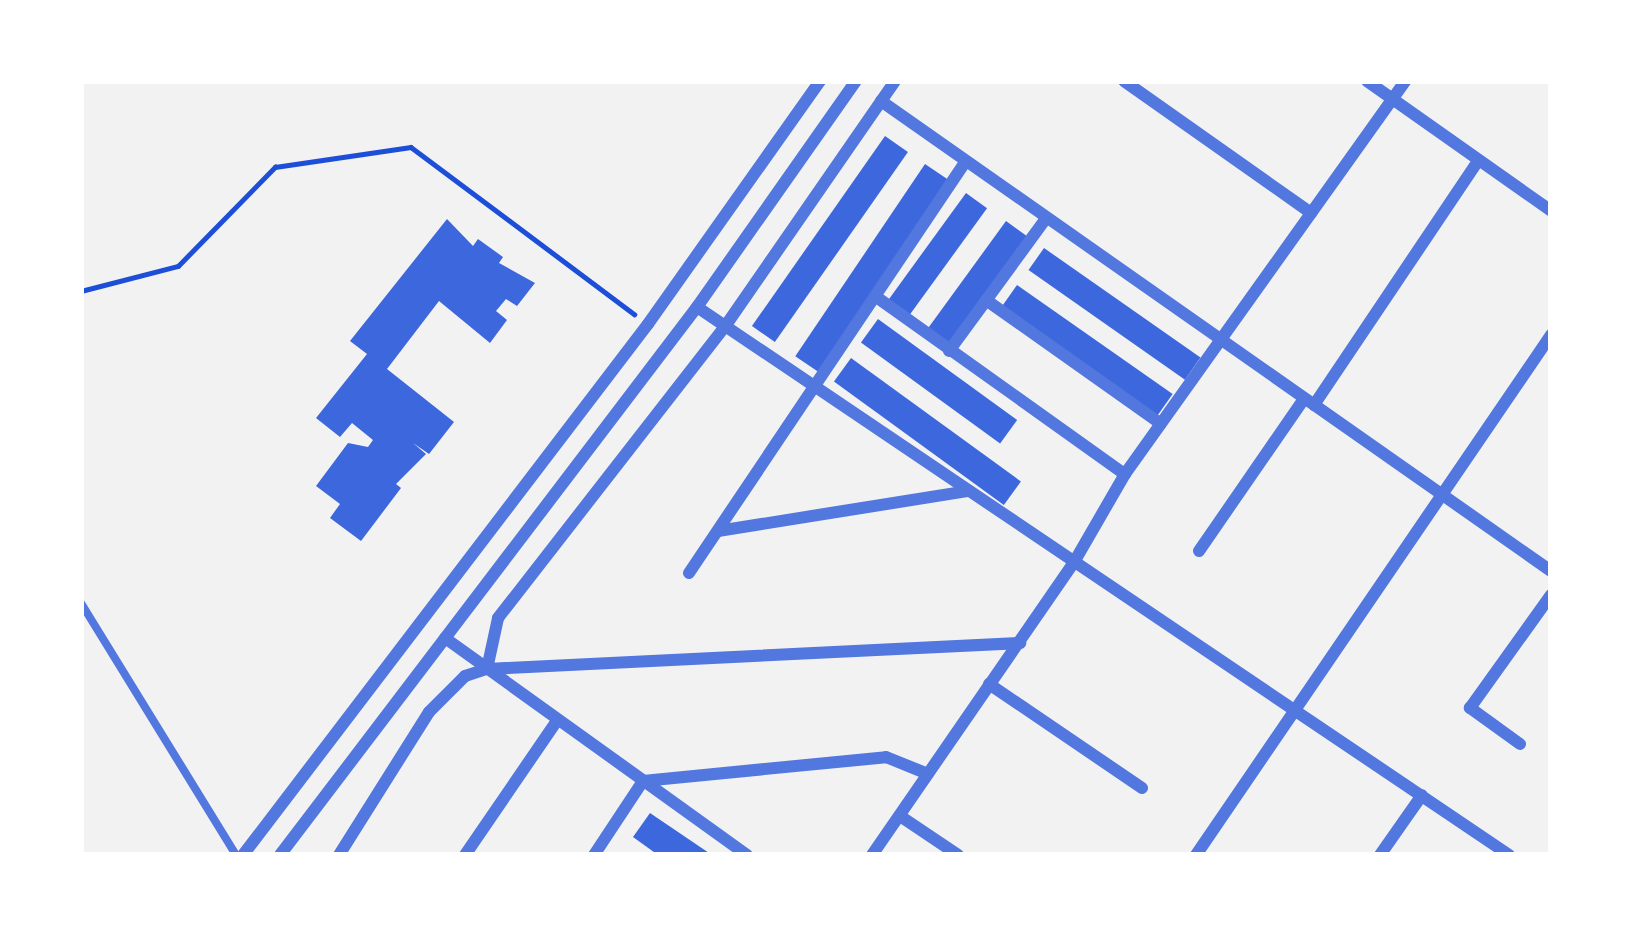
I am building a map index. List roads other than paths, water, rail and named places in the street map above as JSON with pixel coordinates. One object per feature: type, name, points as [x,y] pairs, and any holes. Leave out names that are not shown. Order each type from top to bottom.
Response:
[{"type":"street","points":[[240,855],[648,324],[820,81]]},
{"type":"street","points":[[280,855],[697,307],[856,81]]},
{"type":"street","points":[[487,669],[498,618],[724,328],[895,81]]},
{"type":"street","points":[[1124,81],[1311,213]]},
{"type":"street","points":[[1367,81],[1551,212]]},
{"type":"street","points":[[872,855],[1073,564],[1126,474],[1406,81]]},
{"type":"street","points":[[880,101],[1044,221],[1550,568]]},
{"type":"street","points":[[1198,551],[1478,160]]},
{"type":"street","points":[[688,573],[964,164]]},
{"type":"street","points":[[949,351],[1044,221]]},
{"type":"street","points":[[875,296],[1126,474]]},
{"type":"street","points":[[986,300],[1161,424]]},
{"type":"street","points":[[697,307],[1509,855]]},
{"type":"street","points":[[1196,855],[1551,335]]},
{"type":"street","points":[[718,531],[968,491]]},
{"type":"street","points":[[1520,744],[1470,708],[1551,595]]},
{"type":"street","points":[[445,638],[747,855]]},
{"type":"street","points":[[339,855],[429,712],[465,676],[487,669],[1020,643]]},
{"type":"street","points":[[989,684],[1142,788]]},
{"type":"street","points":[[464,855],[556,722]]},
{"type":"street","points":[[643,781],[886,757],[928,774]]},
{"type":"street","points":[[594,855],[643,781]]},
{"type":"street","points":[[1380,855],[1422,795]]},
{"type":"street","points":[[899,816],[958,855]]},
{"type":"lane","points":[[81,603],[240,855]]}]
